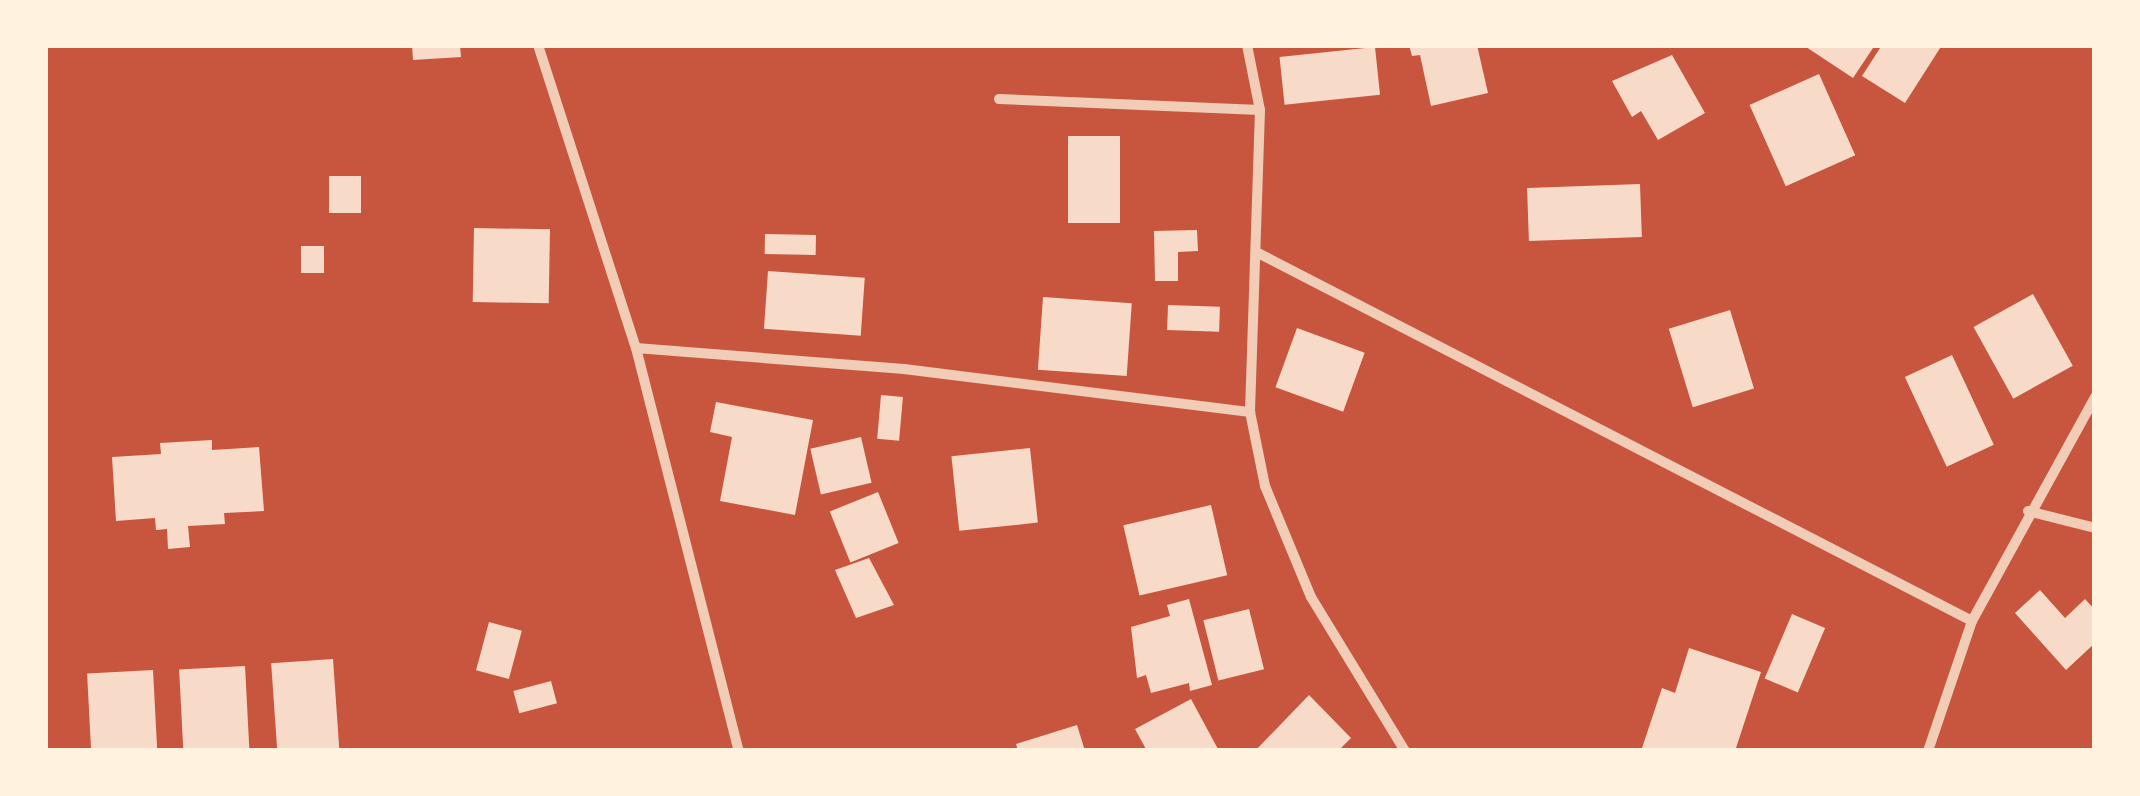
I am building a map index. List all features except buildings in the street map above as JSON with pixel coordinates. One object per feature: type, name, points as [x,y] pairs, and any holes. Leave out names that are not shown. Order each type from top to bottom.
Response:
[{"type":"street","points":[[538,45],[636,348],[738,751]]},
{"type":"street","points":[[1248,45],[1260,110],[1250,412],[1266,486],[1311,597],[1405,751]]},
{"type":"street","points":[[998,100],[1260,110]]},
{"type":"street","points":[[1256,252],[1972,622]]},
{"type":"street","points":[[636,348],[904,370],[1250,412]]},
{"type":"street","points":[[1928,751],[1972,622],[2028,512],[2095,398]]},
{"type":"street","points":[[2028,512],[2095,528]]}]
